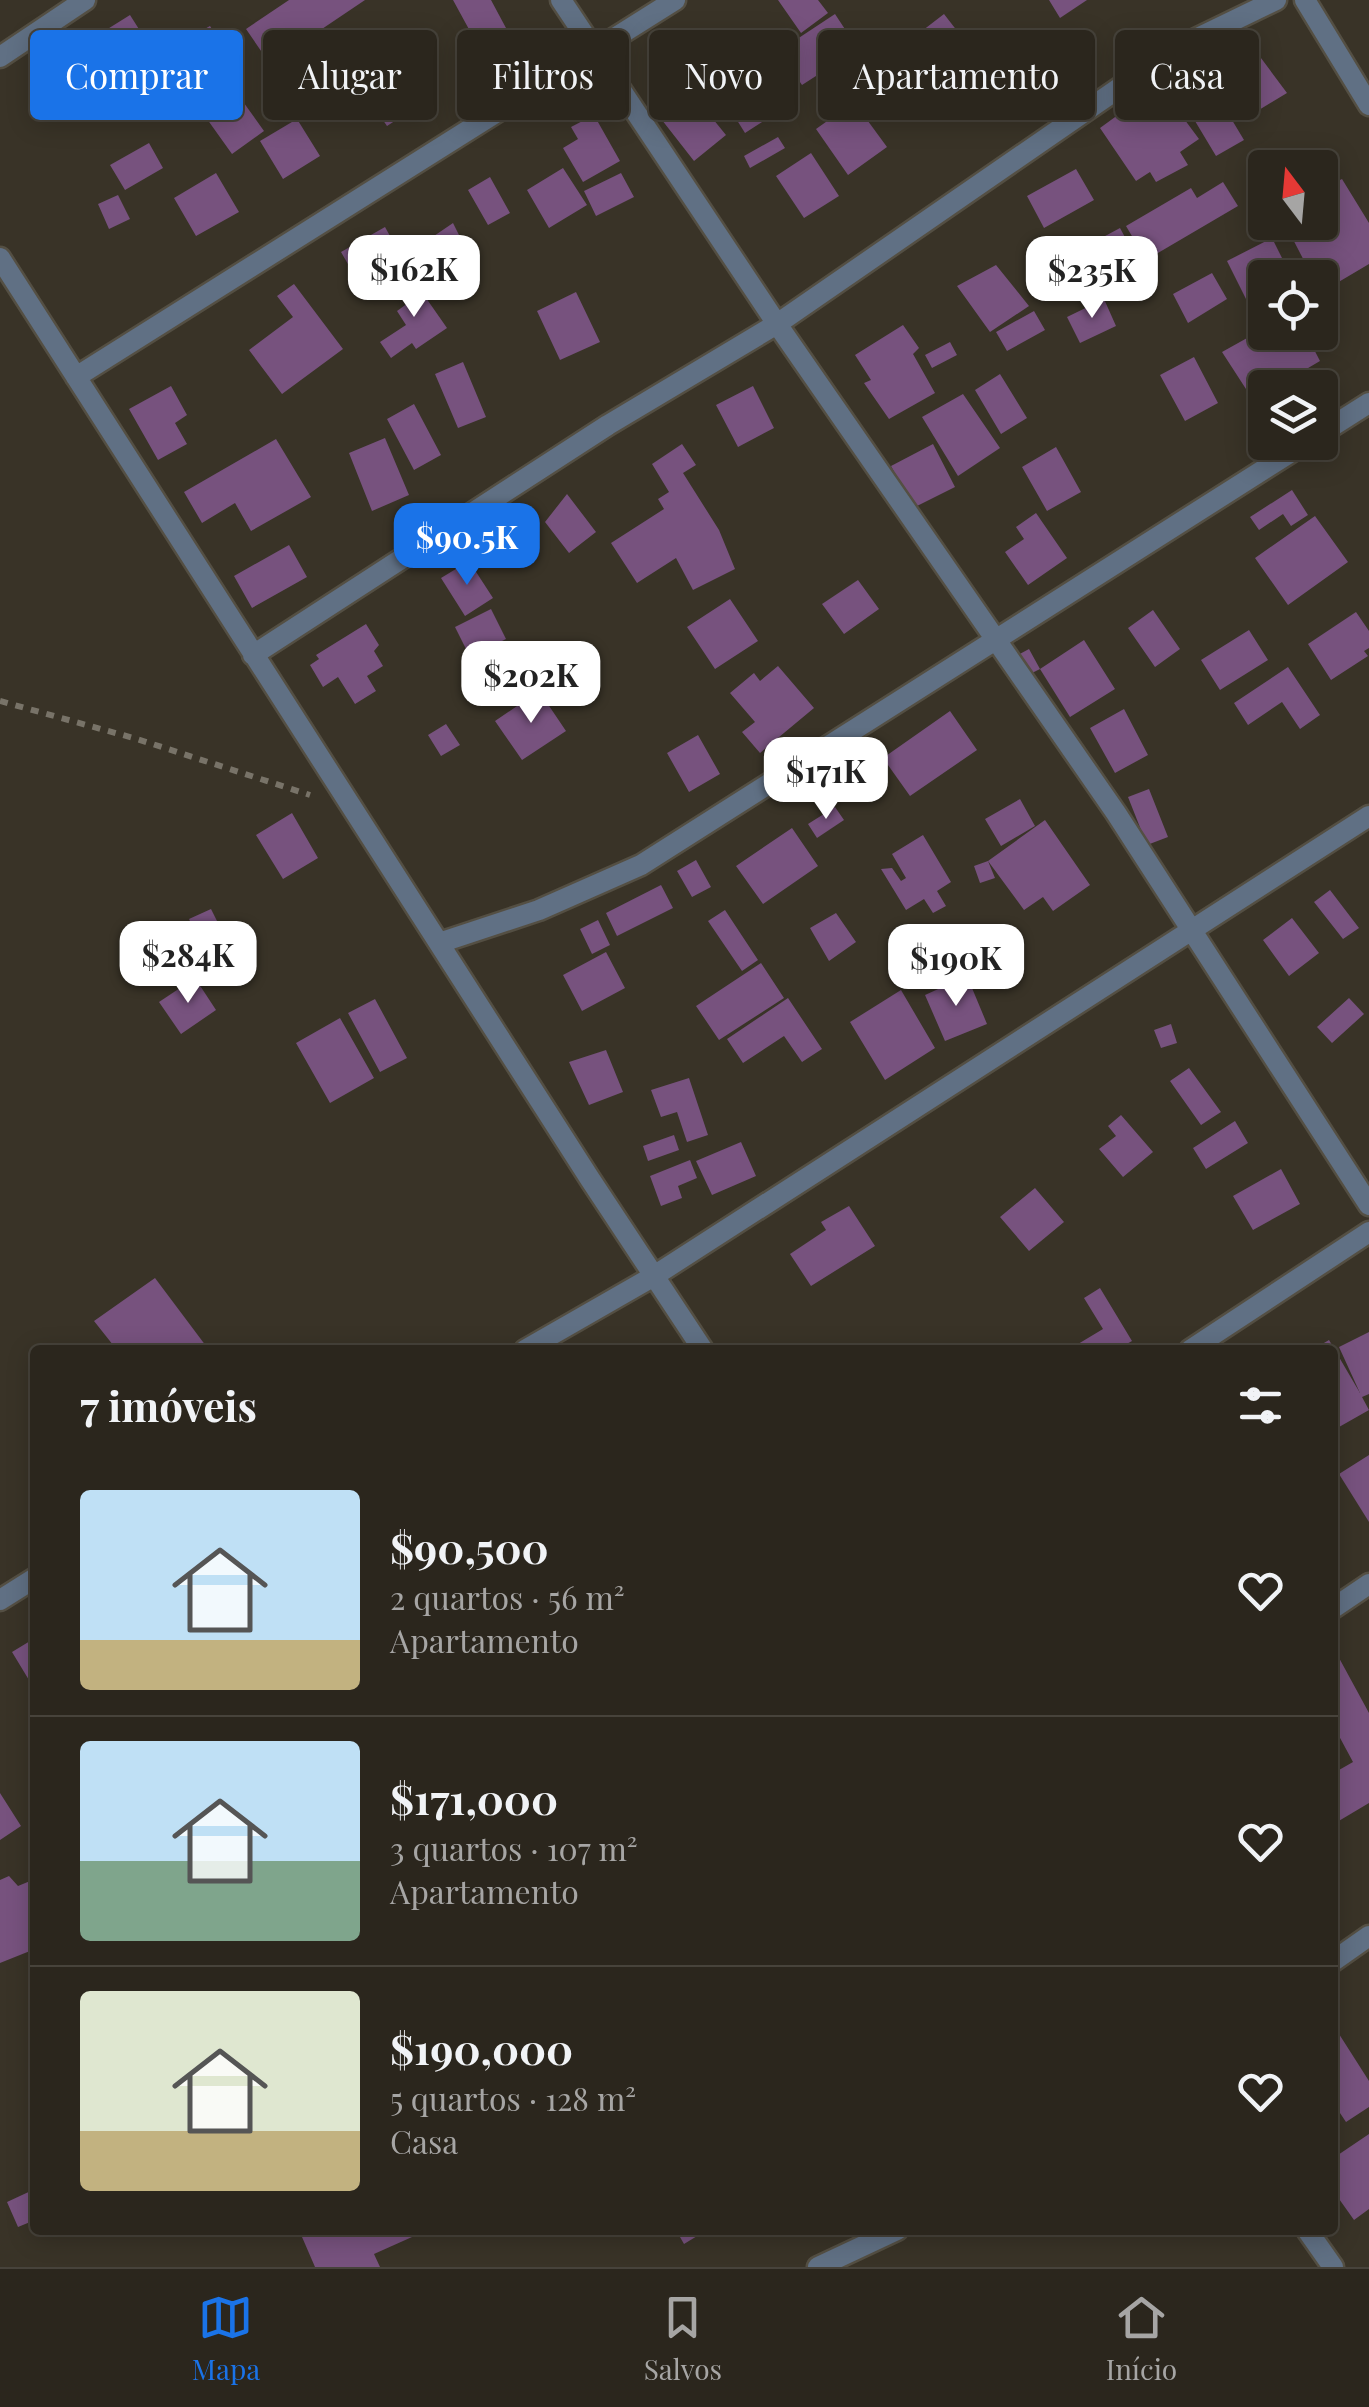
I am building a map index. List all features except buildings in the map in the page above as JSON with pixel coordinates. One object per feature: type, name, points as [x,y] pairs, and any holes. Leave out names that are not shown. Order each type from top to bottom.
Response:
[{"type":"street","points":[[0,57],[85,0]]},
{"type":"street","points":[[561,0],[581,30]]},
{"type":"street","points":[[626,30],[675,0]]},
{"type":"street","points":[[254,656],[608,425],[777,324],[1177,48],[1276,0]]},
{"type":"street","points":[[1305,0],[1369,105]]},
{"type":"street","points":[[629,102],[1193,929],[1369,1206]]},
{"type":"street","points":[[76,377],[483,120]]},
{"type":"street","points":[[0,258],[700,1345]]},
{"type":"street","points":[[1338,423],[1369,403]]},
{"type":"street","points":[[439,944],[539,910],[641,865],[1278,460]]},
{"type":"street","points":[[534,1345],[654,1276],[1369,816]]},
{"type":"street","points":[[1198,1345],[1369,1232]]},
{"type":"street","points":[[0,1600],[30,1581]]},
{"type":"street","points":[[1338,1604],[1369,1584]]},
{"type":"street","points":[[1338,1958],[1369,1936]]},
{"type":"street","points":[[818,2267],[885,2235]]},
{"type":"street","points":[[1311,2235],[1333,2267]]},
{"type":"path","points":[[0,702],[137,740],[352,809]]}]
